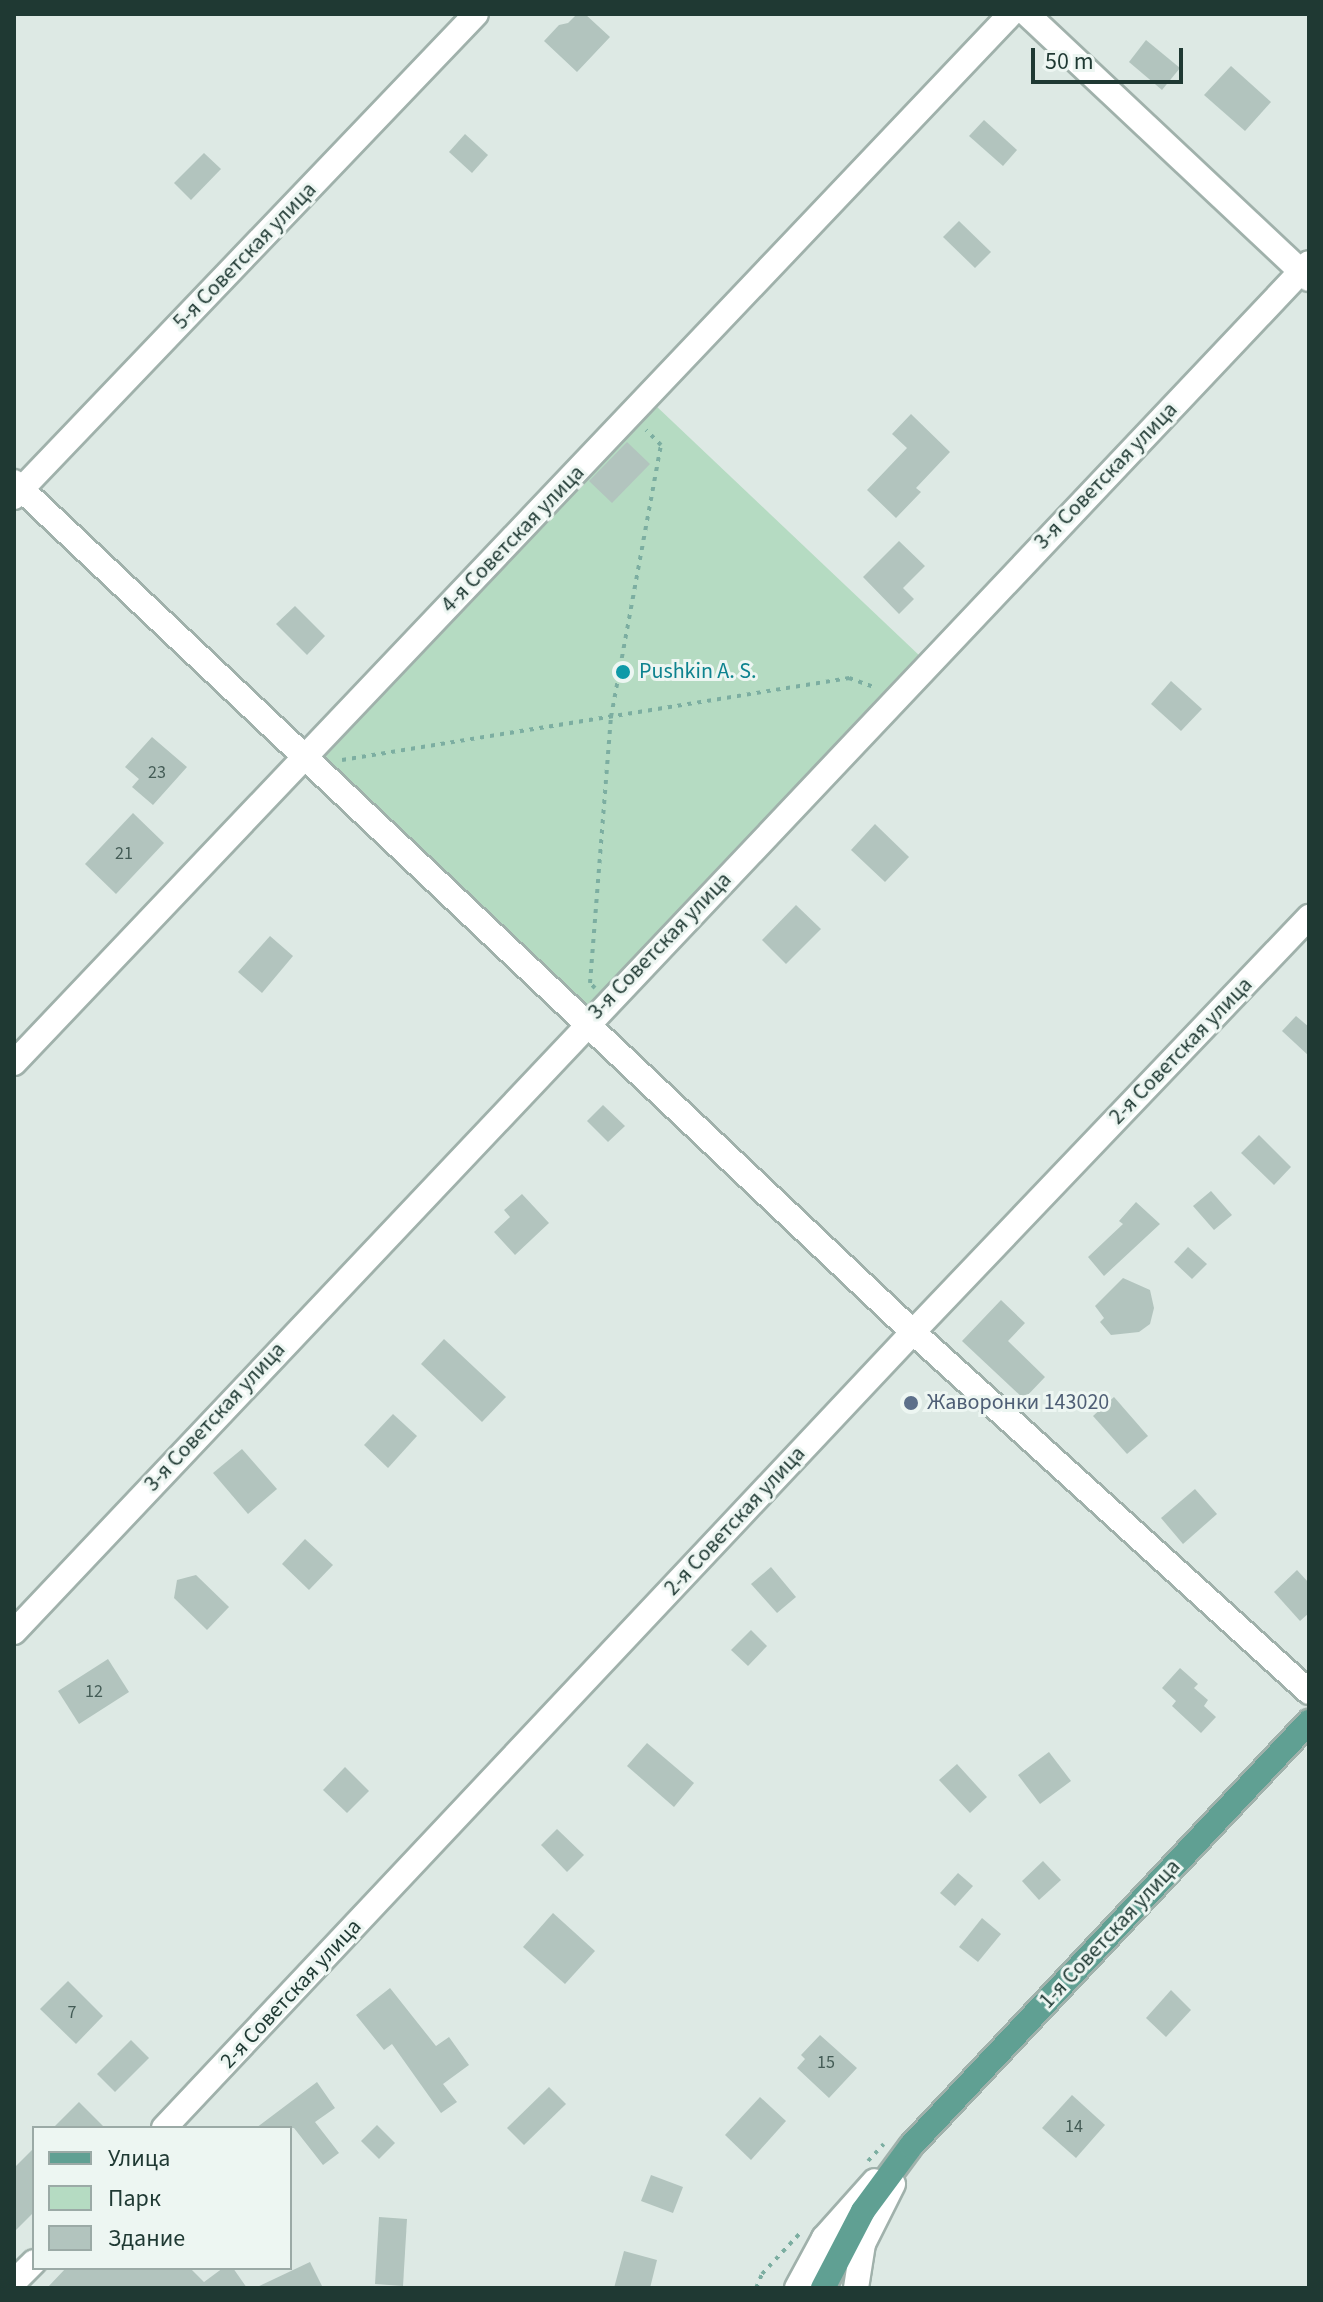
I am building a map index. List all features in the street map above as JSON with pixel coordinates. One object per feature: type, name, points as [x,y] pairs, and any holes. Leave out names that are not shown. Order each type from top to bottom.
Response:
[{"type":"main road","name":"1-я Советская улица","points":[[823,2288],[863,2211],[911,2146],[1309,1722]]},
{"type":"street","name":"5-я Советская улица","points":[[17,490],[476,14]]},
{"type":"street","name":"4-я Советская улица","points":[[14,1063],[1011,14]]},
{"type":"street","points":[[1027,14],[1306,271]]},
{"type":"street","name":"3-я Советская улица","points":[[14,1632],[588,1021],[1306,271]]},
{"type":"street","points":[[17,490],[313,749],[588,1021],[913,1332],[1309,1692]]},
{"type":"street","name":"2-я Советская улица","points":[[166,2126],[913,1332],[1309,917]]},
{"type":"street","points":[[797,2288],[824,2238],[841,2215],[911,2146]]},
{"type":"street","points":[[856,2288],[863,2244],[911,2146]]},
{"type":"street","points":[[14,2282],[32,2264]]},
{"type":"path","points":[[607,1001],[590,983],[611,717],[661,445],[630,416]]},
{"type":"path","points":[[313,749],[342,761],[849,678],[897,697]]},
{"type":"green space","points":[[654,404],[921,657],[590,1008],[322,754]]},
{"type":"building","points":[[577,14],[585,14],[610,37],[577,72],[544,41],[559,25],[568,23]]},
{"type":"building","points":[[1146,40],[1180,68],[1162,90],[1129,62]]},
{"type":"building","points":[[1231,66],[1271,102],[1245,131],[1204,95]]},
{"type":"building","points":[[984,120],[1017,150],[1003,166],[969,136]]},
{"type":"building","points":[[465,134],[488,155],[472,173],[449,152]]},
{"type":"building","points":[[204,153],[221,169],[191,200],[174,183]]},
{"type":"building","points":[[959,221],[991,252],[975,268],[943,237]]},
{"type":"building","points":[[911,414],[950,452],[916,488],[921,492],[896,518],[867,490],[907,448],[892,434]]},
{"type":"building","points":[[627,442],[650,464],[612,503],[589,481]]},
{"type":"building","points":[[899,541],[925,566],[903,588],[914,599],[899,614],[863,577]]},
{"type":"building","points":[[295,606],[325,636],[307,655],[276,624]]},
{"type":"building","points":[[1171,681],[1202,709],[1181,731],[1151,704]]},
{"type":"building","points":[[152,737],[187,767],[153,805],[132,787],[139,779],[125,767]]},
{"type":"building","points":[[133,813],[164,843],[116,894],[85,864]]},
{"type":"building","points":[[875,824],[909,857],[885,882],[851,850]]},
{"type":"building","points":[[796,905],[821,929],[786,964],[762,940]]},
{"type":"building","points":[[270,936],[293,956],[262,993],[238,972]]},
{"type":"building","points":[[1296,1016],[1309,1027],[1309,1056],[1282,1031]]},
{"type":"building","points":[[603,1105],[625,1126],[608,1142],[587,1121]]},
{"type":"building","points":[[1259,1135],[1291,1167],[1274,1185],[1241,1153]]},
{"type":"building","points":[[1211,1191],[1232,1215],[1214,1230],[1193,1206]]},
{"type":"building","points":[[522,1194],[549,1223],[515,1255],[494,1232],[510,1217],[504,1210]]},
{"type":"building","points":[[1136,1202],[1160,1224],[1104,1276],[1088,1257],[1123,1224],[1119,1221]]},
{"type":"building","points":[[1188,1247],[1207,1264],[1192,1279],[1174,1262]]},
{"type":"building","points":[[1123,1278],[1150,1290],[1154,1308],[1150,1324],[1139,1332],[1111,1335],[1100,1322],[1104,1318],[1095,1306]]},
{"type":"building","points":[[1001,1300],[1025,1323],[1008,1341],[1045,1377],[1024,1399],[962,1341]]},
{"type":"building","points":[[444,1339],[506,1397],[482,1422],[421,1364]]},
{"type":"building","points":[[1114,1397],[1148,1436],[1127,1454],[1093,1416]]},
{"type":"building","points":[[393,1414],[417,1436],[388,1468],[364,1445]]},
{"type":"building","points":[[242,1449],[277,1489],[248,1514],[213,1473]]},
{"type":"building","points":[[1195,1489],[1217,1514],[1183,1544],[1161,1518]]},
{"type":"building","points":[[305,1539],[333,1565],[309,1590],[282,1564]]},
{"type":"building","points":[[771,1567],[796,1597],[777,1613],[751,1584]]},
{"type":"building","points":[[1297,1570],[1309,1583],[1309,1613],[1300,1621],[1274,1592]]},
{"type":"building","points":[[196,1575],[229,1607],[207,1630],[174,1598],[177,1580]]},
{"type":"building","points":[[751,1630],[767,1646],[748,1666],[731,1650]]},
{"type":"building","points":[[108,1659],[129,1692],[79,1724],[58,1691]]},
{"type":"building","points":[[1180,1668],[1198,1684],[1194,1688],[1208,1700],[1204,1706],[1216,1717],[1201,1733],[1172,1706],[1176,1701],[1162,1688]]},
{"type":"building","points":[[647,1743],[694,1783],[674,1807],[627,1766]]},
{"type":"building","points":[[1049,1752],[1071,1781],[1040,1804],[1018,1775]]},
{"type":"building","points":[[957,1764],[987,1797],[970,1813],[939,1780]]},
{"type":"building","points":[[345,1767],[369,1791],[347,1813],[323,1790]]},
{"type":"building","points":[[557,1829],[584,1855],[567,1872],[541,1845]]},
{"type":"building","points":[[1043,1861],[1061,1880],[1039,1900],[1022,1881]]},
{"type":"building","points":[[958,1873],[973,1886],[955,1906],[940,1893]]},
{"type":"building","points":[[553,1913],[595,1951],[565,1984],[523,1947]]},
{"type":"building","points":[[982,1918],[1001,1934],[978,1962],[959,1947]]},
{"type":"building","points":[[68,1981],[103,2016],[76,2044],[40,2009]]},
{"type":"building","points":[[390,1988],[436,2046],[449,2037],[469,2065],[443,2084],[457,2102],[441,2113],[392,2044],[384,2050],[356,2015]]},
{"type":"building","points":[[1171,1990],[1191,2010],[1166,2037],[1146,2018]]},
{"type":"building","points":[[820,2035],[857,2068],[829,2098],[797,2068],[805,2059],[801,2055]]},
{"type":"building","points":[[131,2040],[149,2058],[115,2092],[97,2074]]},
{"type":"building","points":[[317,2082],[335,2108],[315,2122],[339,2153],[323,2165],[292,2126],[259,2126]]},
{"type":"building","points":[[549,2087],[566,2104],[524,2145],[507,2128]]},
{"type":"building","points":[[1072,2095],[1105,2125],[1076,2158],[1042,2128]]},
{"type":"building","points":[[760,2097],[786,2121],[751,2160],[725,2135]]},
{"type":"building","points":[[79,2102],[103,2126],[55,2126]]},
{"type":"building","points":[[377,2125],[395,2143],[379,2159],[361,2141]]},
{"type":"building","points":[[32,2150],[32,2214],[14,2232],[14,2168]]},
{"type":"building","points":[[651,2175],[683,2187],[673,2213],[641,2201]]},
{"type":"building","points":[[379,2217],[407,2219],[403,2286],[375,2284]]},
{"type":"building","points":[[624,2251],[657,2260],[650,2288],[614,2288]]},
{"type":"building","points":[[310,2262],[323,2288],[255,2288]]},
{"type":"building","points":[[64,2270],[192,2270],[204,2282],[220,2270],[234,2270],[247,2288],[47,2288]]},
{"type":"place","name":"Pushkin A. S.","points":[[623,672]]},
{"type":"place","name":"Жаворонки 143020","points":[[911,1403]]}]
